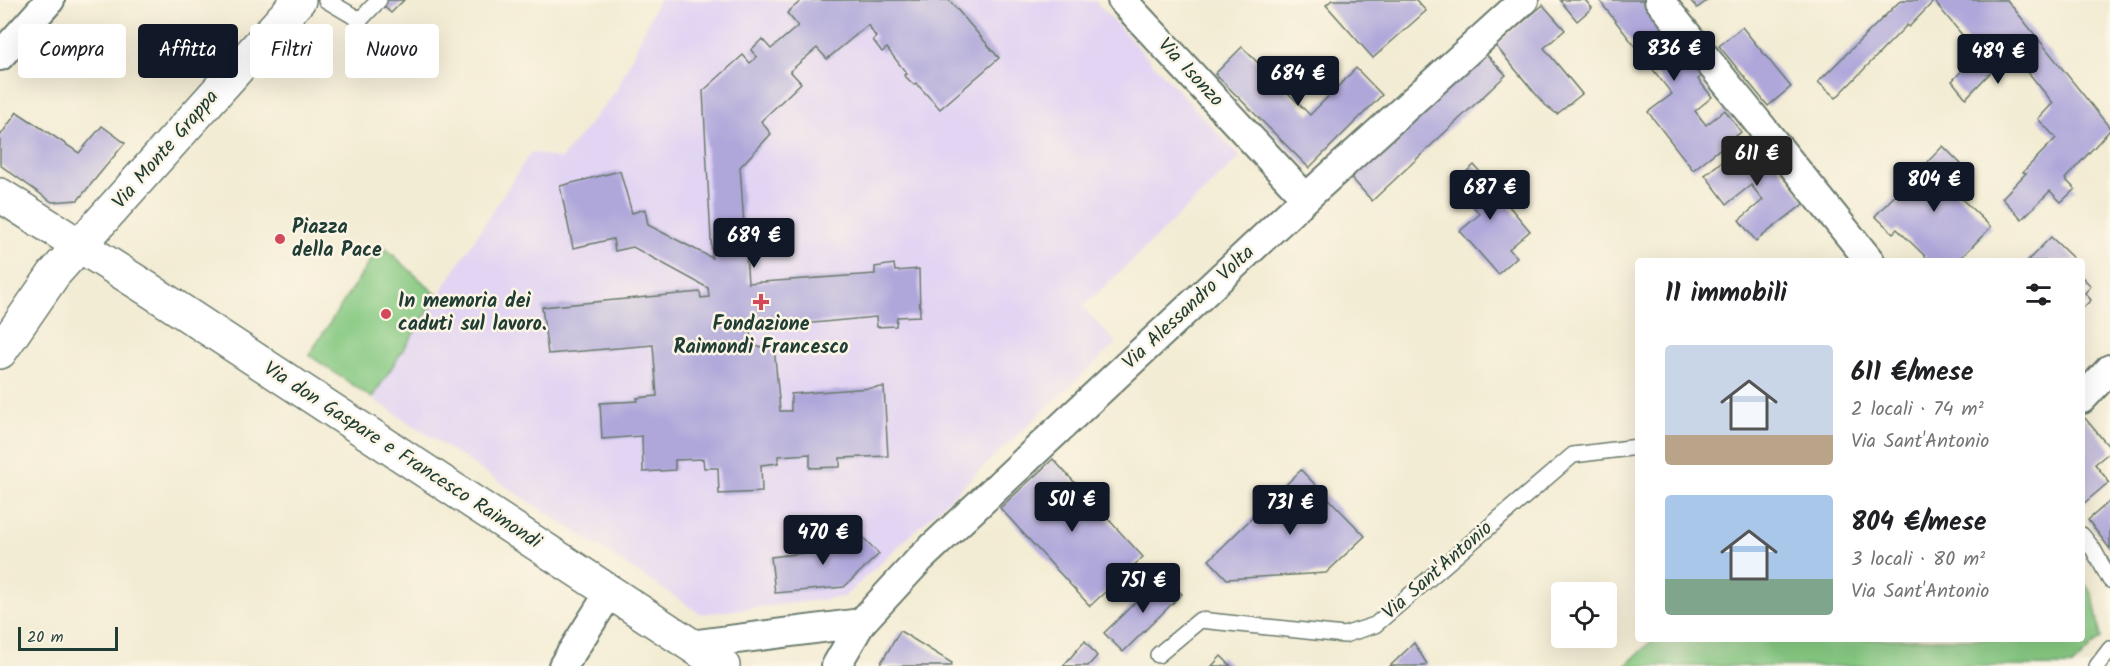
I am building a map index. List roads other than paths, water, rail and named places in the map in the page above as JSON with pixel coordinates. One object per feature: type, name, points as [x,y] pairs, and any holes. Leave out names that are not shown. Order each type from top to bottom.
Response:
[{"type":"street","points":[[0,56],[50,0]]},
{"type":"street","name":"Via Monte Grappa","points":[[0,352],[54,274],[81,247],[299,0]]},
{"type":"street","name":"Via Isonzo","points":[[1122,0],[1306,198]]},
{"type":"street","name":"Via Alessandro Volta","points":[[836,666],[861,623],[920,559],[1306,198],[1524,0]]},
{"type":"street","points":[[1659,0],[1868,258]]},
{"type":"street","name":"Via don Gaspare e Francesco Raimondi","points":[[0,195],[148,289],[723,666]]},
{"type":"street","points":[[2085,396],[2110,369]]},
{"type":"street","points":[[563,666],[610,592]]},
{"type":"street","points":[[690,645],[861,623]]},
{"type":"lane","points":[[326,0],[360,20],[379,0]]},
{"type":"lane","name":"Via Sant'Antonio","points":[[1158,655],[1200,620],[1344,635],[1374,625],[1573,455],[1635,447]]},
{"type":"lane","points":[[2085,539],[2110,580]]},
{"type":"lane","points":[[2097,666],[2110,649]]},
{"type":"place","name":"Piazza della Pace","points":[[280,239]]},
{"type":"place","name":"Fondazione Raimondi Francesco","points":[[761,302]]},
{"type":"place","name":"In memoria dei caduti sul lavoro.","points":[[386,314]]}]
